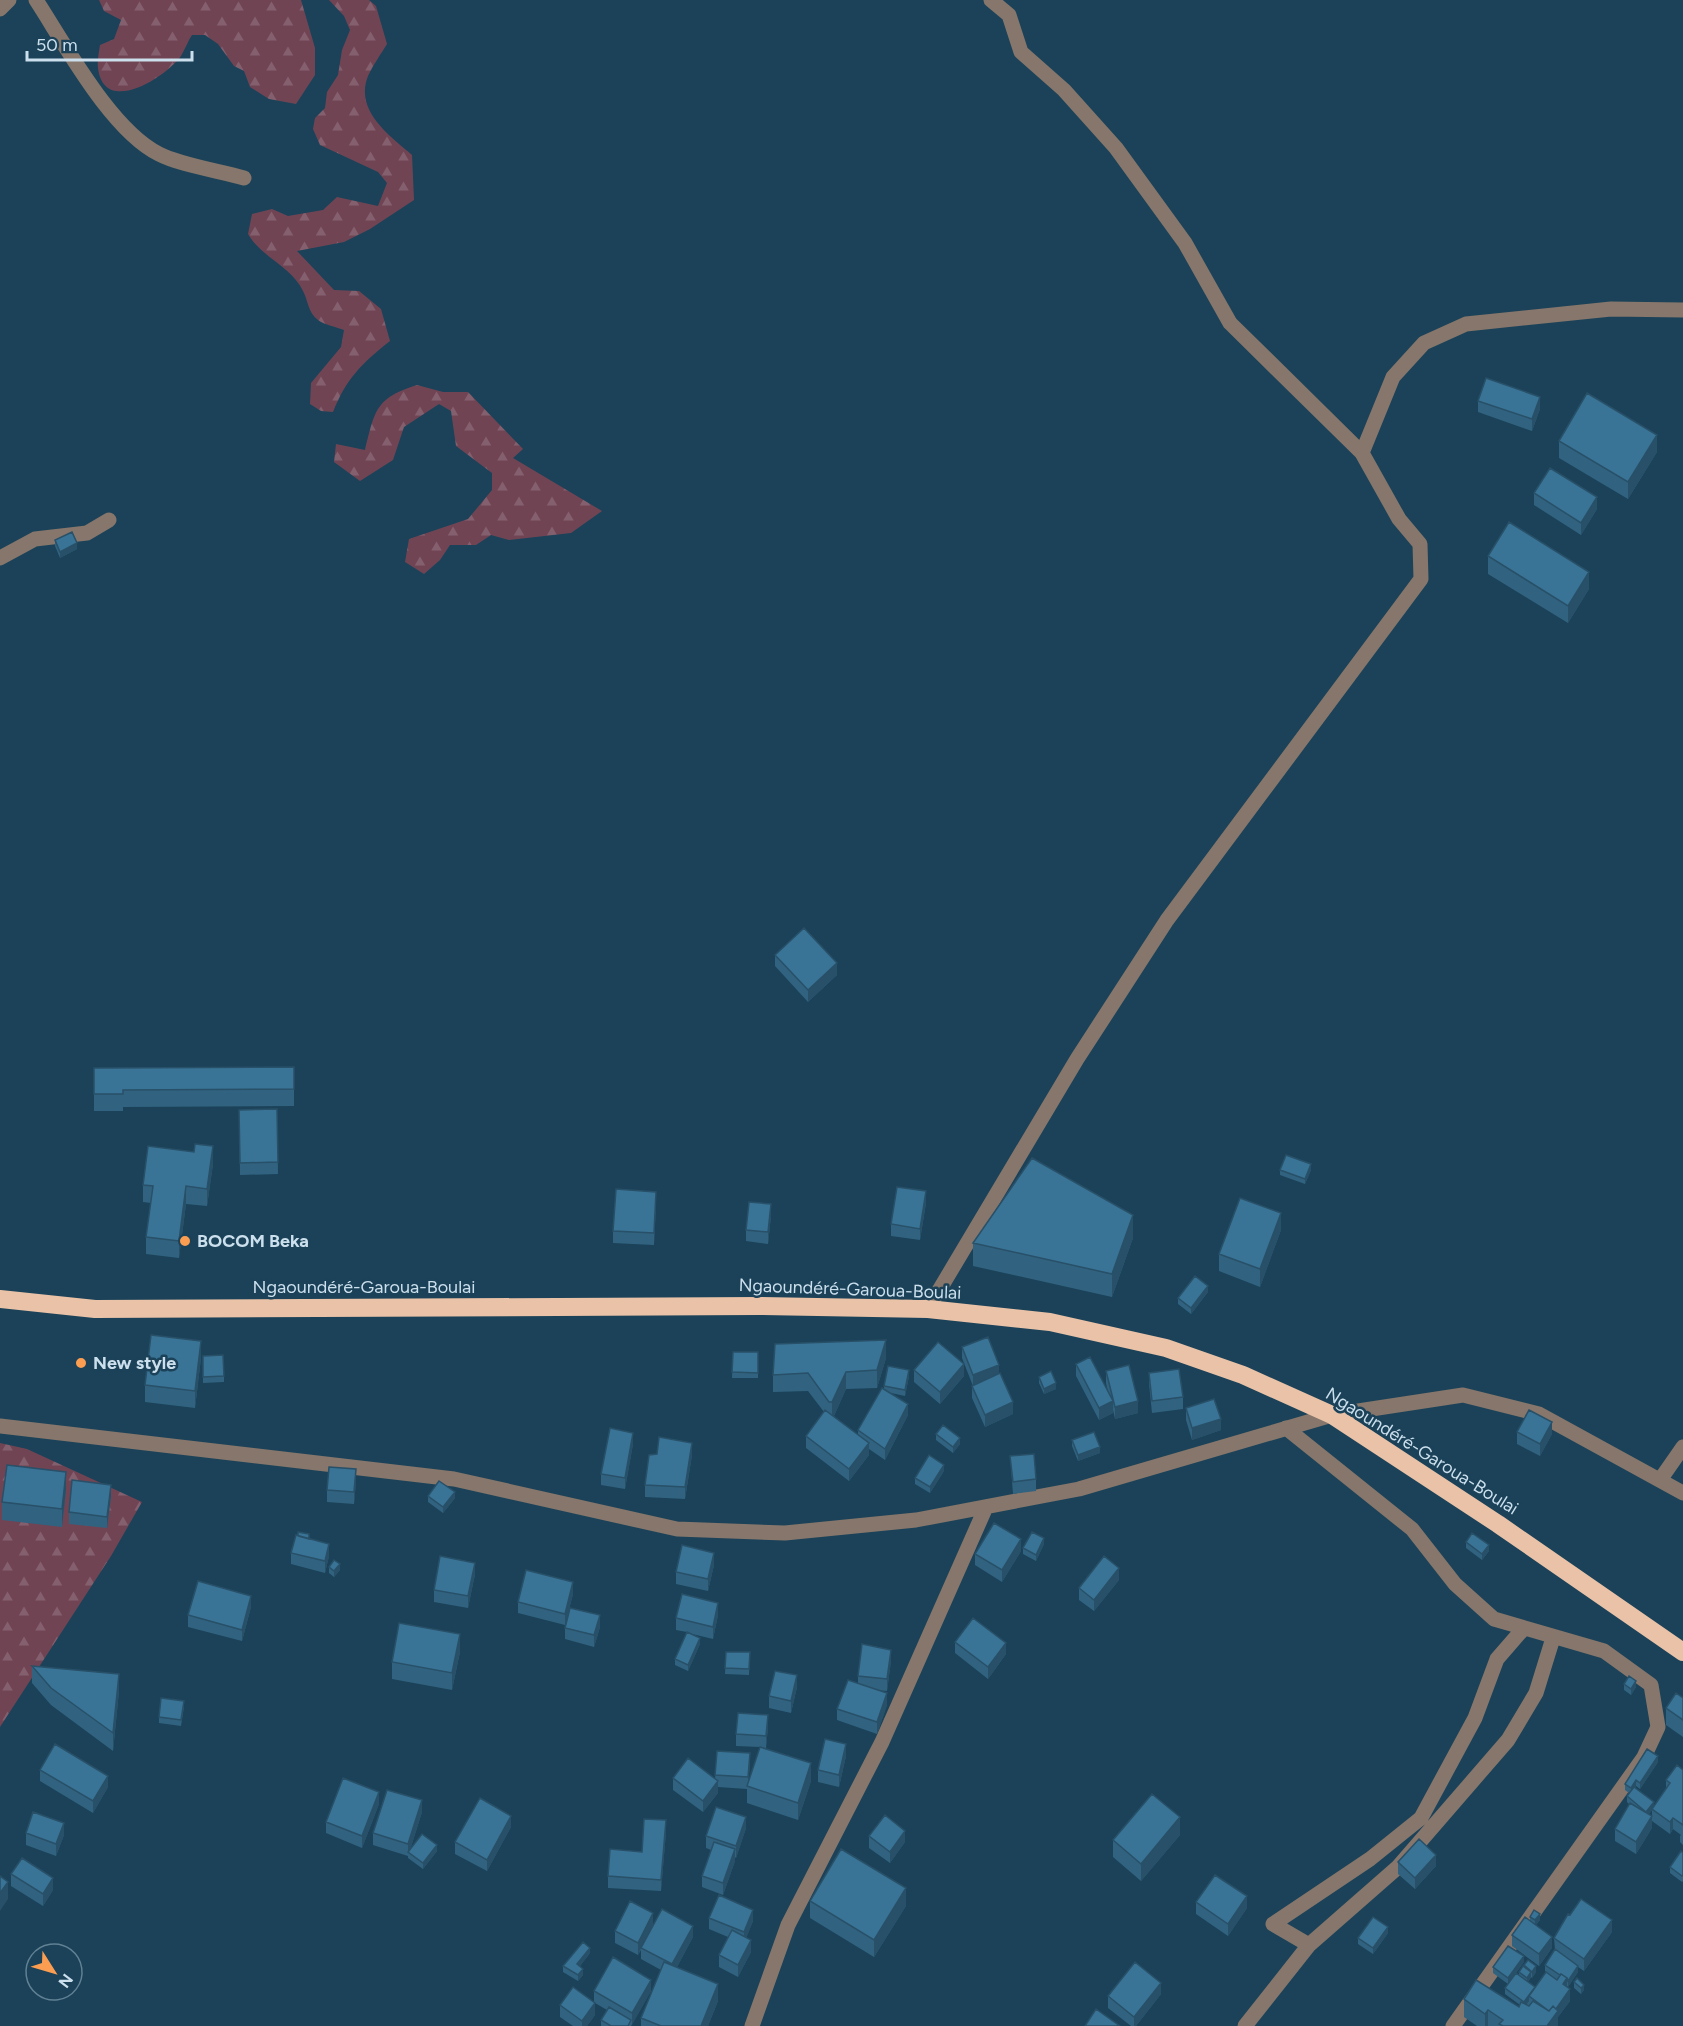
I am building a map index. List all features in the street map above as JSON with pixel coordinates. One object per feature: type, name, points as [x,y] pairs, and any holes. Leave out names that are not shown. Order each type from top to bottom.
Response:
[{"type":"highway","name":"Ngaoundéré-Garoua-Boulai","points":[[0,1299],[107,1309],[759,1306],[928,1309],[1050,1322],[1166,1348],[1243,1375],[1332,1415],[1498,1524],[1683,1652]]},
{"type":"street","points":[[0,9],[9,0]]},
{"type":"street","points":[[36,0],[99,95],[130,133],[160,155],[244,178]]},
{"type":"street","points":[[928,1309],[1077,1059],[1167,920],[1420,579],[1420,544],[1399,519],[1362,453],[1230,323],[1185,243],[1116,148],[1064,90],[1021,52],[1010,15],[991,0]]},
{"type":"street","points":[[1362,453],[1393,377],[1424,343],[1466,324],[1611,309],[1683,310]]},
{"type":"street","points":[[0,558],[35,539],[87,533],[109,520]]},
{"type":"street","points":[[0,1426],[454,1479],[677,1529],[785,1533],[916,1520],[1079,1489],[1332,1415],[1463,1395],[1539,1414],[1683,1493]]},
{"type":"street","points":[[1286,1428],[1412,1529],[1455,1584],[1494,1619],[1604,1651],[1651,1685],[1658,1726],[1644,1757],[1453,2026]]},
{"type":"street","points":[[1660,1479],[1683,1447]]},
{"type":"street","points":[[752,2026],[788,1925],[882,1742],[986,1507]]},
{"type":"street","points":[[1309,1945],[1273,1924],[1370,1859],[1421,1818],[1475,1718],[1497,1659],[1524,1628]]},
{"type":"street","points":[[1245,2026],[1309,1945],[1398,1867],[1508,1740],[1536,1693],[1553,1638]]},
{"type":"green space","points":[[99,0],[301,0],[315,48],[315,75],[296,104],[269,99],[250,87],[244,71],[234,66],[218,44],[205,35],[192,35],[181,56],[163,74],[136,88],[123,91],[111,90],[103,82],[98,68],[98,57],[100,45],[114,39],[121,20],[104,11]]},
{"type":"green space","points":[[329,0],[369,0],[376,6],[387,44],[368,76],[365,89],[366,100],[377,122],[412,155],[414,200],[370,229],[344,242],[297,251],[334,290],[359,291],[381,309],[390,341],[356,372],[343,390],[333,412],[321,411],[310,404],[311,383],[341,347],[344,330],[315,317],[292,275],[261,249],[248,234],[252,214],[272,209],[288,216],[323,210],[337,197],[378,206],[387,183],[378,172],[320,145],[313,129],[315,118],[325,108],[327,92],[338,75],[342,50],[350,30],[344,16]]},
{"type":"green space","points":[[417,385],[443,392],[468,392],[523,449],[513,458],[602,511],[571,533],[509,540],[491,535],[476,545],[450,545],[440,560],[424,574],[405,562],[409,539],[468,519],[492,490],[492,473],[456,446],[451,411],[439,404],[404,427],[393,460],[360,481],[334,462],[336,444],[365,450],[371,425],[379,408],[393,395]]},
{"type":"green space","points":[[0,1443],[27,1449],[142,1502],[111,1556],[0,1727]]},
{"type":"building","points":[[1486,378],[1540,397],[1532,419],[1478,401]]},
{"type":"building","points":[[1587,393],[1657,435],[1628,482],[1559,441]]},
{"type":"building","points":[[1550,468],[1597,497],[1581,523],[1534,493]]},
{"type":"building","points":[[1509,522],[1589,572],[1568,606],[1488,556]]},
{"type":"building","points":[[72,532],[77,543],[60,552],[55,540]]},
{"type":"building","points":[[804,928],[837,963],[808,990],[775,955]]},
{"type":"building","points":[[294,1067],[294,1089],[123,1090],[123,1094],[94,1094],[94,1068]]},
{"type":"building","points":[[277,1109],[278,1162],[240,1163],[239,1110]]},
{"type":"building","points":[[195,1144],[213,1146],[207,1189],[186,1186],[179,1241],[146,1237],[153,1186],[143,1185],[148,1146],[194,1152]]},
{"type":"building","points":[[1286,1155],[1311,1164],[1305,1179],[1280,1170]]},
{"type":"building","points":[[1032,1158],[1133,1215],[1112,1274],[973,1243]]},
{"type":"building","points":[[897,1187],[926,1191],[920,1229],[891,1224]]},
{"type":"building","points":[[616,1189],[656,1192],[654,1233],[613,1231]]},
{"type":"building","points":[[1240,1198],[1281,1213],[1260,1269],[1219,1254]]},
{"type":"building","points":[[749,1202],[771,1204],[768,1232],[746,1230]]},
{"type":"building","points":[[1195,1276],[1208,1286],[1191,1308],[1178,1298]]},
{"type":"building","points":[[151,1335],[201,1341],[195,1391],[145,1385]]},
{"type":"building","points":[[988,1337],[999,1365],[973,1375],[962,1347]]},
{"type":"building","points":[[886,1340],[877,1370],[846,1372],[832,1402],[829,1402],[808,1373],[773,1375],[775,1344]]},
{"type":"building","points":[[938,1342],[964,1364],[940,1392],[914,1370]]},
{"type":"building","points":[[733,1352],[758,1352],[758,1373],[732,1372]]},
{"type":"building","points":[[223,1355],[224,1376],[203,1377],[203,1356]]},
{"type":"building","points":[[1090,1357],[1113,1401],[1099,1408],[1076,1364]]},
{"type":"building","points":[[1129,1365],[1138,1401],[1115,1407],[1106,1371]]},
{"type":"building","points":[[888,1366],[909,1370],[905,1390],[884,1386]]},
{"type":"building","points":[[1179,1369],[1183,1397],[1152,1401],[1149,1373]]},
{"type":"building","points":[[1051,1371],[1056,1383],[1044,1389],[1039,1377]]},
{"type":"building","points":[[1000,1373],[1013,1402],[985,1415],[972,1386]]},
{"type":"building","points":[[882,1388],[908,1404],[885,1449],[858,1430]]},
{"type":"building","points":[[1214,1399],[1221,1419],[1192,1428],[1186,1408]]},
{"type":"building","points":[[825,1410],[869,1443],[849,1469],[806,1436]]},
{"type":"building","points":[[1529,1410],[1552,1422],[1540,1444],[1517,1432]]},
{"type":"building","points":[[943,1425],[960,1438],[953,1447],[936,1434]]},
{"type":"building","points":[[610,1428],[633,1433],[625,1478],[601,1474]]},
{"type":"building","points":[[1094,1432],[1100,1447],[1078,1455],[1072,1440]]},
{"type":"building","points":[[659,1437],[692,1443],[685,1487],[645,1485],[649,1455],[657,1454]]},
{"type":"building","points":[[1034,1454],[1036,1479],[1013,1482],[1010,1456]]},
{"type":"building","points":[[929,1455],[944,1465],[930,1487],[915,1478]]},
{"type":"building","points":[[7,1465],[66,1472],[62,1509],[2,1502]]},
{"type":"building","points":[[329,1467],[356,1469],[354,1492],[327,1490]]},
{"type":"building","points":[[72,1480],[111,1485],[107,1517],[69,1512]]},
{"type":"building","points":[[439,1481],[455,1492],[443,1507],[428,1496]]},
{"type":"building","points":[[994,1523],[1021,1539],[1002,1570],[975,1554]]},
{"type":"building","points":[[298,1532],[309,1534],[309,1539],[298,1536]]},
{"type":"building","points":[[1032,1532],[1044,1538],[1036,1555],[1023,1548]]},
{"type":"building","points":[[1472,1533],[1489,1545],[1482,1554],[1466,1542]]},
{"type":"building","points":[[296,1535],[329,1544],[325,1561],[291,1553]]},
{"type":"building","points":[[682,1545],[714,1553],[708,1579],[676,1572]]},
{"type":"building","points":[[440,1556],[475,1563],[468,1596],[434,1590]]},
{"type":"building","points":[[1104,1556],[1119,1568],[1094,1600],[1079,1588]]},
{"type":"building","points":[[334,1560],[340,1564],[334,1571],[329,1567]]},
{"type":"building","points":[[526,1570],[573,1582],[565,1614],[518,1602]]},
{"type":"building","points":[[198,1581],[251,1596],[242,1630],[188,1615]]},
{"type":"building","points":[[682,1594],[718,1603],[713,1627],[676,1618]]},
{"type":"building","points":[[570,1608],[600,1615],[594,1635],[565,1628]]},
{"type":"building","points":[[973,1618],[1006,1643],[988,1667],[955,1642]]},
{"type":"building","points":[[399,1623],[460,1634],[452,1673],[392,1662]]},
{"type":"building","points":[[687,1632],[700,1638],[688,1665],[675,1659]]},
{"type":"building","points":[[862,1644],[891,1650],[887,1679],[858,1676]]},
{"type":"building","points":[[726,1652],[750,1652],[749,1669],[725,1668]]},
{"type":"building","points":[[32,1666],[119,1674],[113,1733],[51,1688]]},
{"type":"building","points":[[775,1671],[797,1675],[791,1701],[769,1696]]},
{"type":"building","points":[[1629,1676],[1636,1681],[1631,1689],[1624,1684]]},
{"type":"building","points":[[848,1680],[887,1693],[877,1722],[837,1709]]},
{"type":"building","points":[[1676,1693],[1683,1698],[1683,1720],[1666,1708]]},
{"type":"building","points":[[161,1698],[184,1701],[181,1720],[159,1717]]},
{"type":"building","points":[[738,1713],[768,1715],[766,1736],[736,1734]]},
{"type":"building","points":[[825,1739],[846,1744],[839,1775],[818,1770]]},
{"type":"building","points":[[55,1744],[108,1776],[93,1801],[40,1770]]},
{"type":"building","points":[[760,1747],[811,1763],[798,1803],[747,1786]]},
{"type":"building","points":[[1647,1749],[1658,1756],[1640,1783],[1636,1780],[1631,1788],[1625,1784]]},
{"type":"building","points":[[717,1751],[750,1753],[748,1777],[715,1775]]},
{"type":"building","points":[[688,1758],[718,1781],[703,1801],[673,1778]]},
{"type":"building","points":[[1677,1765],[1683,1770],[1683,1825],[1673,1818],[1670,1822],[1652,1809],[1670,1783],[1666,1780]]},
{"type":"building","points":[[343,1778],[379,1792],[362,1836],[326,1822]]},
{"type":"building","points":[[1634,1787],[1654,1802],[1646,1812],[1627,1796]]},
{"type":"building","points":[[387,1790],[422,1800],[408,1844],[373,1833]]},
{"type":"building","points":[[1152,1794],[1180,1817],[1141,1864],[1113,1840]]},
{"type":"building","points":[[480,1798],[511,1816],[487,1860],[455,1842]]},
{"type":"building","points":[[1630,1803],[1652,1816],[1636,1842],[1615,1829]]},
{"type":"building","points":[[716,1807],[746,1817],[736,1846],[706,1836]]},
{"type":"building","points":[[33,1812],[64,1823],[56,1844],[26,1833]]},
{"type":"building","points":[[885,1815],[905,1831],[890,1852],[869,1836]]},
{"type":"building","points":[[644,1819],[666,1820],[661,1880],[608,1876],[610,1849],[642,1852]]},
{"type":"building","points":[[422,1834],[437,1845],[423,1863],[408,1852]]},
{"type":"building","points":[[1419,1839],[1436,1855],[1415,1878],[1398,1862]]},
{"type":"building","points":[[714,1842],[735,1849],[723,1883],[702,1876]]},
{"type":"building","points":[[841,1849],[906,1888],[874,1940],[810,1901]]},
{"type":"building","points":[[1681,1851],[1683,1853],[1682,1876],[1670,1867]]},
{"type":"building","points":[[22,1858],[53,1878],[43,1894],[11,1874]]},
{"type":"building","points":[[1215,1875],[1247,1896],[1228,1924],[1196,1902]]},
{"type":"building","points":[[0,1876],[8,1882],[0,1893]]},
{"type":"building","points":[[719,1895],[753,1910],[744,1932],[709,1918]]},
{"type":"building","points":[[1581,1899],[1612,1920],[1584,1959],[1554,1938],[1568,1914],[1570,1915]]},
{"type":"building","points":[[630,1901],[653,1913],[638,1943],[615,1931]]},
{"type":"building","points":[[662,1909],[693,1926],[672,1964],[641,1948]]},
{"type":"building","points":[[1534,1910],[1540,1914],[1535,1920],[1530,1917]]},
{"type":"building","points":[[1373,1917],[1388,1927],[1373,1948],[1358,1938]]},
{"type":"building","points":[[1525,1917],[1552,1937],[1539,1954],[1512,1935]]},
{"type":"building","points":[[732,1930],[751,1940],[738,1965],[719,1955]]},
{"type":"building","points":[[583,1942],[590,1948],[577,1964],[583,1969],[578,1975],[563,1966]]},
{"type":"building","points":[[1508,1946],[1524,1956],[1508,1978],[1493,1967]]},
{"type":"building","points":[[1555,1949],[1578,1966],[1568,1981],[1567,1978],[1545,1965]]},
{"type":"building","points":[[613,1957],[651,1980],[632,2013],[594,1991]]},
{"type":"building","points":[[1528,1960],[1536,1966],[1532,1972],[1524,1965]]},
{"type":"building","points":[[664,1962],[718,1984],[701,2026],[661,2026],[641,2018]]},
{"type":"building","points":[[1135,1962],[1161,1983],[1134,2017],[1108,1996]]},
{"type":"building","points":[[1523,1966],[1531,1972],[1527,1978],[1519,1972]]},
{"type":"building","points":[[1546,1972],[1557,1980],[1561,1974],[1567,1978],[1563,1984],[1570,1989],[1556,2009],[1553,2006],[1549,2011],[1529,1996]]},
{"type":"building","points":[[1516,1973],[1535,1987],[1524,2002],[1505,1988]]},
{"type":"building","points":[[1577,1978],[1584,1985],[1581,1988],[1574,1982]]},
{"type":"building","points":[[1476,1980],[1519,2007],[1521,2002],[1529,2006],[1533,2001],[1549,2011],[1553,2006],[1558,2011],[1547,2026],[1503,2026],[1499,2024],[1503,2020],[1488,2010],[1485,2014],[1464,1999]]},
{"type":"building","points":[[573,1987],[595,2003],[582,2021],[560,2005]]},
{"type":"building","points":[[609,2007],[631,2020],[628,2026],[611,2026],[601,2020]]},
{"type":"building","points":[[1096,2009],[1120,2026],[1085,2026]]},
{"type":"place","name":"BOCOM Beka","points":[[185,1241]]},
{"type":"place","name":"New style","points":[[81,1363]]}]
